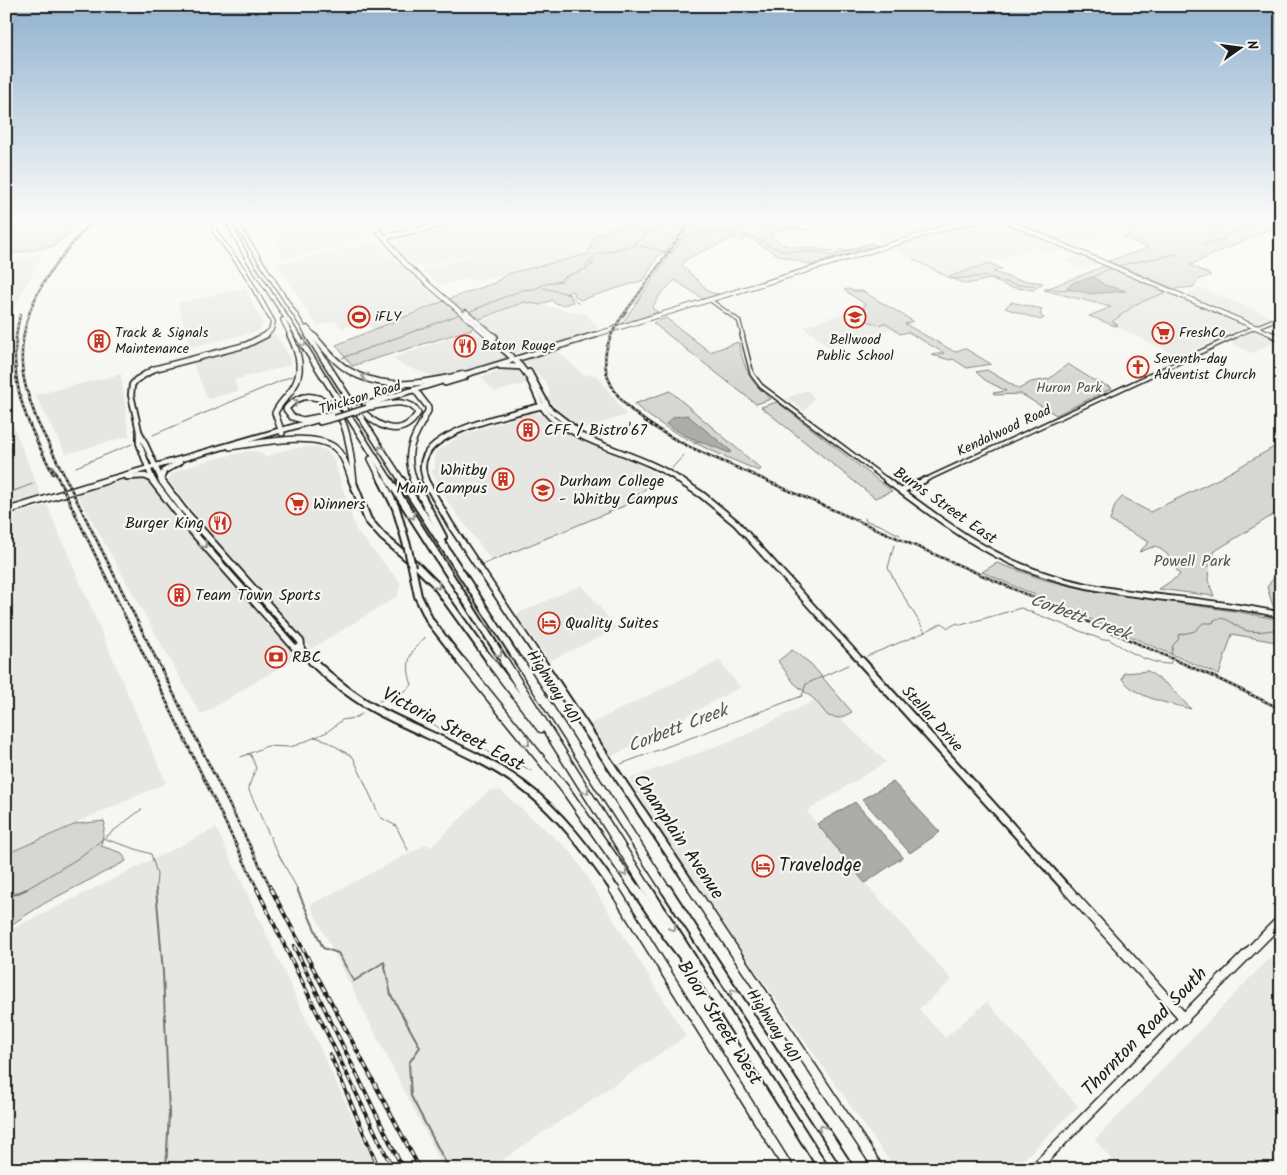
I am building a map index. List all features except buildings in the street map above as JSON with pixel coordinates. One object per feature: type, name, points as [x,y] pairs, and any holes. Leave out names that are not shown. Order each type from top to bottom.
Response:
[{"type":"highway","name":"Highway 401","points":[[259,275],[716,995],[761,1071],[824,1169]]},
{"type":"highway","name":"Highway 401","points":[[269,275],[848,1169]]},
{"type":"highway","points":[[276,302],[302,364],[302,372],[298,382],[275,413],[282,432]]},
{"type":"highway","points":[[289,307],[333,358],[346,369],[360,376],[382,382],[408,384],[465,374]]},
{"type":"highway","points":[[416,391],[428,407],[428,410],[411,441],[408,452],[409,465],[424,502],[475,592]]},
{"type":"highway","points":[[346,394],[370,420],[382,427],[405,425],[415,418],[418,412],[415,407],[405,403],[367,407]]},
{"type":"highway","points":[[335,416],[294,419],[287,413],[286,409],[293,401],[304,397],[320,396],[330,401],[347,433],[355,494]]},
{"type":"highway","points":[[358,431],[396,508],[408,549],[418,596],[430,621],[560,782],[586,816],[674,947],[716,995]]},
{"type":"highway","points":[[230,447],[262,442],[292,441],[322,443],[338,451],[344,461],[355,494],[366,517],[376,531],[422,569],[432,580],[461,622],[562,755]]},
{"type":"main road","name":"Victoria Street East","points":[[246,275],[273,322],[271,330],[263,337],[246,344],[165,366],[139,377],[132,385],[131,395],[139,432],[139,443],[154,484],[168,503],[294,647],[301,649],[334,682],[377,710],[491,766],[522,785],[548,808],[579,840],[618,896]]},
{"type":"main road","name":"Stellar Drive","points":[[419,275],[516,359],[531,381],[544,406],[572,428],[635,454],[674,476],[702,495],[748,536],[1184,1019]]},
{"type":"main road","name":"Thickson Road","points":[[6,511],[367,407],[609,330],[793,275]]},
{"type":"main road","points":[[1134,275],[1278,337]]},
{"type":"main road","points":[[508,352],[526,356],[522,366],[501,364],[508,352]]},
{"type":"main road","name":"Thickson Road","points":[[416,391],[501,364]]},
{"type":"main road","name":"Champlain Avenue","points":[[544,406],[447,434],[431,447],[423,459],[425,477],[450,524],[879,1169]]},
{"type":"main road","name":"Victoria Street East","points":[[139,432],[161,479],[187,513],[301,642],[301,649]]},
{"type":"main road","name":"Thickson Road","points":[[179,461],[282,432]]},
{"type":"main road","points":[[126,476],[139,466],[144,457]]},
{"type":"main road","points":[[151,457],[159,461],[179,461]]},
{"type":"main road","points":[[161,479],[164,471],[179,461]]},
{"type":"main road","points":[[126,476],[145,476],[153,480]]},
{"type":"main road","points":[[168,503],[173,503],[182,513],[187,513]]},
{"type":"main road","name":"Bloor Street West","points":[[618,896],[789,1169]]},
{"type":"main road","name":"Thornton Road South","points":[[1034,1169],[1184,1019],[1204,995],[1281,920]]},
{"type":"street","name":"Burns Street East","points":[[710,300],[739,322],[752,374],[761,386],[982,549],[1049,576],[1102,588],[1244,607],[1281,615]]},
{"type":"street","name":"Kendalwood Road","points":[[901,491],[1184,358],[1281,317]]},
{"type":"shaded area","points":[[6,275],[32,275],[6,323]]},
{"type":"shaded area","points":[[285,275],[411,275],[441,302],[373,330],[365,323],[341,328],[335,321],[317,326]]},
{"type":"shaded area","points":[[428,275],[505,275],[480,281],[467,278],[440,285]]},
{"type":"shaded area","points":[[1093,277],[1105,285],[1126,291],[1090,294],[1066,288],[1074,282]]},
{"type":"shaded area","points":[[245,288],[263,324],[259,331],[191,347],[178,303]]},
{"type":"shaded area","points":[[1200,288],[1273,318],[1258,324],[1187,294]]},
{"type":"shaded area","points":[[1167,292],[1245,326],[1178,356],[1115,326],[1117,325],[1112,322],[1136,304]]},
{"type":"shaded area","points":[[525,302],[586,314],[599,328],[570,339],[515,353],[481,320]]},
{"type":"shaded area","name":"Bellwood Public School","points":[[863,306],[892,328],[854,341],[852,339],[827,346],[804,327]]},
{"type":"shaded area","points":[[473,330],[507,358],[442,379],[404,366],[393,358]]},
{"type":"shaded area","points":[[1253,331],[1279,340],[1252,353],[1227,341]]},
{"type":"shaded area","points":[[275,334],[290,357],[290,365],[234,380],[238,391],[208,399],[192,361],[247,347]]},
{"type":"shaded area","points":[[556,349],[582,374],[598,376],[626,415],[583,429],[558,410],[549,400],[549,389],[545,381],[523,360]]},
{"type":"shaded area","points":[[514,367],[527,383],[495,392],[481,377]]},
{"type":"shaded area","points":[[121,374],[129,436],[66,454],[35,395]]},
{"type":"shaded area","points":[[807,390],[814,398],[805,411],[787,398]]},
{"type":"shaded area","points":[[6,407],[41,496],[6,506]]},
{"type":"shaded area","name":"Durham College - Whitby Campus","points":[[533,412],[545,415],[576,436],[632,459],[660,477],[624,506],[492,561],[448,502],[431,471],[435,469],[435,453],[460,436]]},
{"type":"shaded area","points":[[687,415],[731,451],[730,453],[686,436],[666,424],[674,417]]},
{"type":"shaded area","points":[[316,447],[326,450],[333,457],[356,530],[400,582],[398,596],[311,649],[224,552],[168,480],[171,475],[181,469],[210,460],[248,451],[257,451],[266,457],[285,450]]},
{"type":"shaded area","points":[[141,476],[150,479],[160,495],[226,575],[248,597],[268,625],[284,639],[298,656],[201,715],[76,492]]},
{"type":"shaded area","points":[[47,505],[166,783],[6,854],[6,517]]},
{"type":"shaded area","points":[[582,585],[617,629],[549,661],[516,614]]},
{"type":"shaded area","points":[[719,661],[740,687],[611,757],[588,725]]},
{"type":"shaded area","points":[[815,700],[840,718],[886,762],[807,811],[865,883],[952,980],[919,1009],[945,1038],[987,1002],[1078,1106],[1014,1169],[895,1169],[695,884],[629,779],[741,737]]},
{"type":"shaded area","points":[[893,782],[940,832],[910,853],[862,799]]},
{"type":"shaded area","points":[[490,790],[501,791],[572,853],[686,1036],[489,1169],[444,1169],[310,905],[427,844],[430,848]]},
{"type":"shaded area","points":[[855,802],[903,857],[865,883],[817,824]]},
{"type":"shaded area","points":[[216,828],[377,1169],[6,1169],[6,932]]},
{"type":"shaded area","points":[[1269,958],[1281,968],[1281,1169],[1247,1169],[1244,1165],[1240,1169],[1119,1169],[1095,1140]]},
{"type":"green space","points":[[506,275],[647,275],[644,280],[580,300],[572,291],[565,294],[569,295],[573,302],[563,305],[554,303],[552,300],[540,305],[525,302],[480,319],[472,329],[352,366],[336,345],[449,299],[494,283]]},
{"type":"green space","points":[[656,275],[691,275],[711,293],[719,294],[703,299],[675,280],[660,295],[652,308],[658,312],[621,325]]},
{"type":"green space","points":[[955,275],[1002,275],[1014,279],[1043,283],[1033,290],[1009,287],[990,279],[966,284],[949,277]]},
{"type":"green space","points":[[1082,275],[1129,275],[1167,292],[1136,304],[1112,322],[1118,325],[1115,326],[1089,316],[1111,307],[1044,290]]},
{"type":"green space","points":[[1141,275],[1211,275],[1198,280],[1194,287],[1174,289]]},
{"type":"green space","points":[[844,290],[862,291],[913,321],[905,324],[955,352],[964,348],[991,364],[967,368],[953,359],[950,360],[932,355],[944,353],[908,332],[900,334],[885,323],[878,325],[851,314],[865,309],[863,306],[866,305]]},
{"type":"green space","points":[[1011,302],[1042,309],[1040,315],[1044,318],[1040,320],[1005,308]]},
{"type":"green space","points":[[666,318],[710,352],[738,342],[743,360],[752,380],[771,399],[756,404],[653,323]]},
{"type":"green space","name":"Huron Park","points":[[1068,364],[1093,380],[1112,388],[1056,415],[1021,394],[995,395],[993,393],[1006,391],[985,380],[976,372],[987,370],[1019,389],[1031,382],[1049,379]]},
{"type":"green space","points":[[670,391],[761,469],[759,471],[678,434],[634,404]]},
{"type":"green space","points":[[777,402],[892,491],[875,498],[761,407]]},
{"type":"green space","name":"Powell Park","points":[[1281,443],[1281,510],[1215,551],[1209,565],[1208,580],[1214,596],[1159,589],[1180,575],[1167,554],[1156,546],[1139,552],[1149,542],[1110,521],[1115,505],[1122,497],[1150,512],[1220,478]]},
{"type":"green space","points":[[997,563],[1045,580],[1094,591],[1234,611],[1281,620],[1281,643],[1232,634],[1219,675],[982,572]]},
{"type":"green space","points":[[1276,575],[1281,577],[1281,608],[1273,606],[1267,587]]},
{"type":"green space","points":[[792,650],[811,664],[852,712],[840,718],[828,716],[815,700],[794,683],[778,661]]},
{"type":"green space","points":[[1148,671],[1169,686],[1191,709],[1145,696],[1122,679],[1124,673]]},
{"type":"green space","points":[[104,821],[101,846],[122,853],[126,861],[45,903],[6,928],[6,854],[76,824]]},
{"type":"waterway","points":[[471,311],[522,290],[534,289],[548,283],[562,281],[562,278],[570,275]]},
{"type":"waterway","points":[[944,275],[952,279],[985,276],[1016,285],[1034,285]]},
{"type":"waterway","points":[[1093,277],[1097,275]]},
{"type":"waterway","points":[[543,288],[569,294],[579,304]]},
{"type":"waterway","points":[[1045,289],[1073,290]]},
{"type":"waterway","points":[[342,358],[458,315]]},
{"type":"waterway","points":[[153,435],[292,376]]},
{"type":"waterway","points":[[694,444],[700,441]]},
{"type":"waterway","points":[[76,467],[132,444]]},
{"type":"waterway","points":[[672,468],[684,455]]},
{"type":"waterway","points":[[484,564],[624,506],[660,477]]},
{"type":"waterway","points":[[6,494],[35,483]]},
{"type":"waterway","points":[[865,518],[866,521],[880,525],[900,535]]},
{"type":"waterway","points":[[894,545],[888,568],[925,632]]},
{"type":"waterway","name":"Corbett Creek","points":[[925,632],[942,623],[948,628],[957,623],[961,625],[1021,608],[1103,640],[1108,639],[1130,652],[1154,662],[1170,664],[1171,661]]},
{"type":"waterway","name":"Corbett Creek","points":[[1171,655],[1173,645],[1179,639],[1178,635],[1195,631],[1203,623],[1213,623],[1214,620],[1228,620],[1248,631],[1260,632],[1281,629]]},
{"type":"waterway","name":"Corbett Creek","points":[[867,656],[925,632]]},
{"type":"waterway","points":[[391,697],[405,691],[412,685],[409,659],[415,648],[425,638]]},
{"type":"waterway","name":"Corbett Creek","points":[[621,764],[802,696],[806,684],[848,665]]},
{"type":"waterway","name":"Corbett Creek","points":[[379,701],[389,697],[398,701],[401,709],[416,713],[449,734],[477,742],[493,757],[505,755],[531,771]]},
{"type":"waterway","name":"Corbett Creek","points":[[315,737],[327,732],[342,720],[354,718],[362,714]]},
{"type":"waterway","name":"Corbett Creek","points":[[248,754],[267,746],[289,747],[297,745],[315,737]]},
{"type":"waterway","points":[[315,737],[325,740],[353,757],[380,817],[396,826],[408,850]]},
{"type":"waterway","name":"Corbett Creek","points":[[241,757],[248,754]]},
{"type":"waterway","points":[[248,754],[251,755],[256,768],[248,788],[275,848],[298,890]]},
{"type":"waterway","name":"Corbett Creek","points":[[26,889],[77,859],[142,809]]},
{"type":"waterway","points":[[105,839],[151,854],[157,874],[156,889]]},
{"type":"waterway","name":"Corbett Creek","points":[[6,898],[26,889]]},
{"type":"waterway","points":[[156,889],[163,972],[169,1114],[166,1169]]},
{"type":"waterway","points":[[297,889],[323,948],[338,953],[354,981],[384,962],[391,995],[420,1047],[409,1063],[411,1096],[449,1169]]},
{"type":"railway","points":[[49,275],[33,303],[26,322],[22,364],[30,401],[38,423],[272,890]]},
{"type":"railway","points":[[652,275],[615,328],[609,341],[605,360],[608,377],[616,393],[643,420],[692,448],[1214,677],[1281,709]]},
{"type":"railway","points":[[20,315],[16,338],[16,378],[26,416],[53,474]]},
{"type":"railway","points":[[52,466],[258,890]]},
{"type":"railway","points":[[257,889],[393,1169]]},
{"type":"railway","points":[[271,889],[420,1169]]},
{"type":"railway","points":[[294,946],[403,1169]]},
{"type":"railway","points":[[330,1054],[379,1169]]},
{"type":"place","name":"iFLY","points":[[359,317]]},
{"type":"place","name":"Bellwood Public School","points":[[855,317]]},
{"type":"place","name":"FreshCo","points":[[1163,333]]},
{"type":"place","name":"Track & Signals Maintenance","points":[[99,341]]},
{"type":"place","name":"Baton Rouge","points":[[465,346]]},
{"type":"place","name":"Seventh-day Adventist Church","points":[[1138,367]]},
{"type":"place","name":"CFF / Bistro'67","points":[[528,430]]},
{"type":"place","name":"Whitby Main Campus","points":[[503,479]]},
{"type":"place","name":"Durham College - Whitby Campus","points":[[543,490]]},
{"type":"place","name":"Winners","points":[[297,504]]},
{"type":"place","name":"Burger King","points":[[220,523]]},
{"type":"place","name":"Team Town Sports","points":[[179,595]]},
{"type":"place","name":"Quality Suites","points":[[549,623]]},
{"type":"place","name":"RBC","points":[[276,657]]},
{"type":"place","name":"Travelodge","points":[[763,866]]}]
